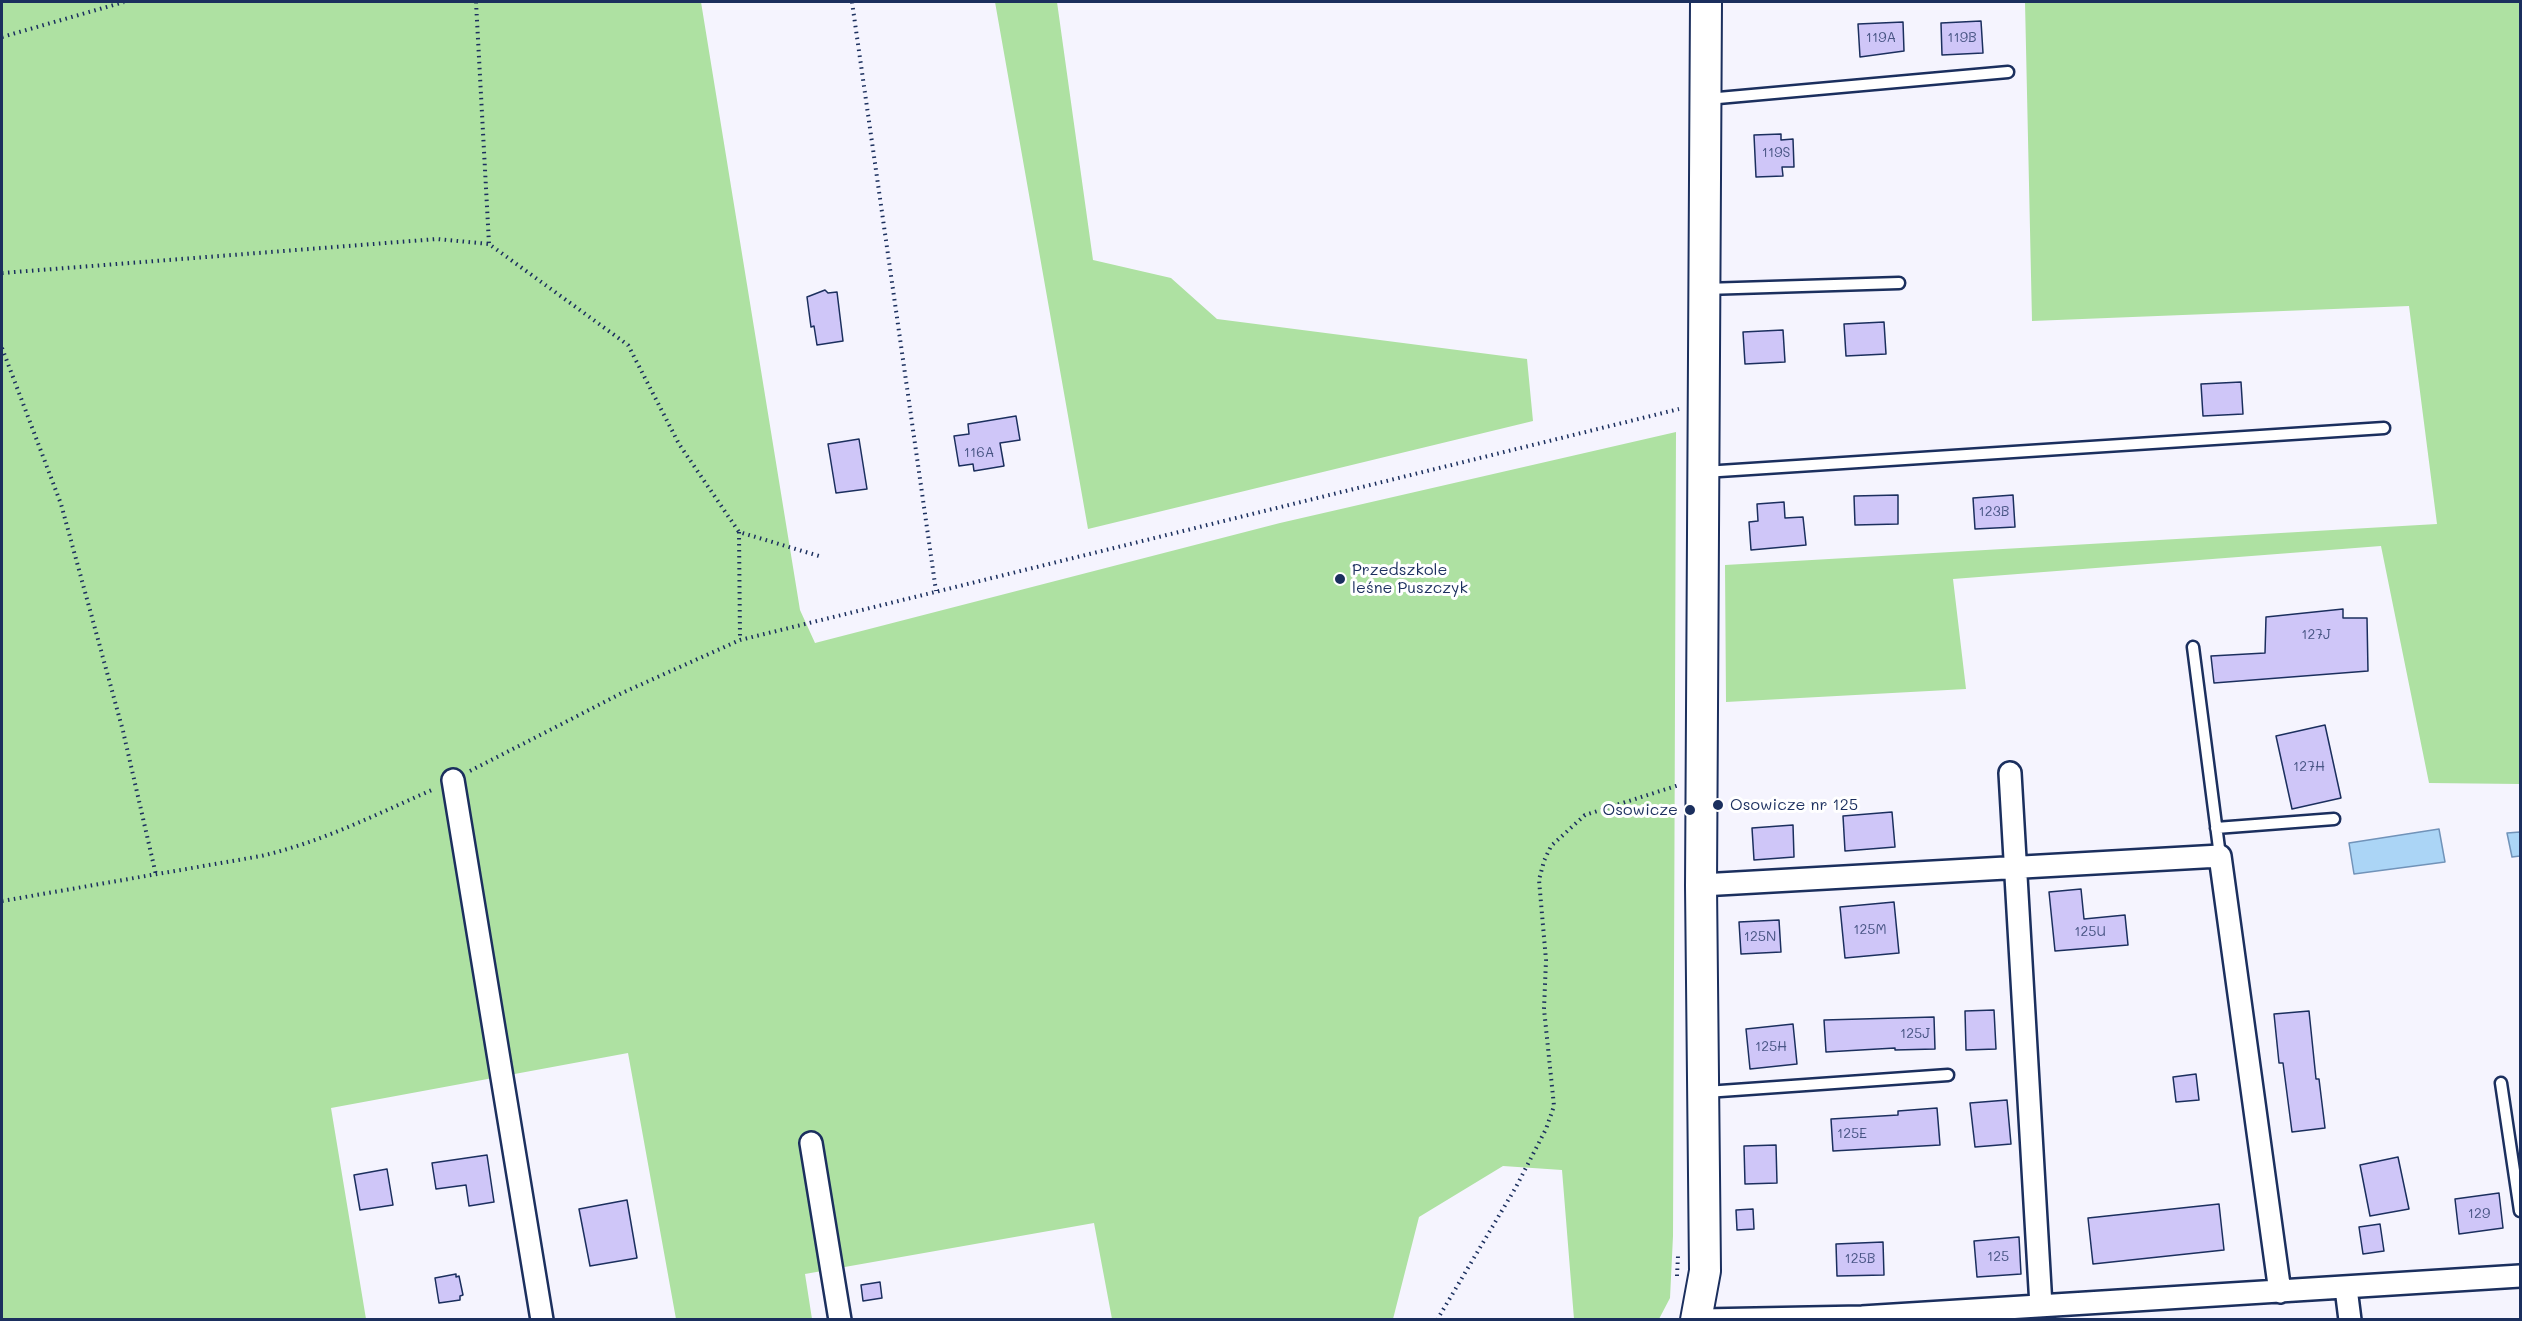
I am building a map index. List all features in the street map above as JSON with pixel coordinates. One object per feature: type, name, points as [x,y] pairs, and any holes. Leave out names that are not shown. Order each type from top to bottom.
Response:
[{"type":"street","points":[[1696,1320],[1705,1271],[1705,1092],[1701,885],[1706,2]]},
{"type":"street","points":[[2010,773],[2041,1306]]},
{"type":"street","points":[[453,780],[542,1320]]},
{"type":"street","points":[[1701,885],[2220,856],[2280,1292]]},
{"type":"street","points":[[811,1143],[840,1320]]},
{"type":"street","points":[[1702,1320],[1944,1316],[2041,1306],[2520,1276]]},
{"type":"street","points":[[2346,1288],[2350,1320]]},
{"type":"lane","points":[[1705,99],[2008,72]]},
{"type":"lane","points":[[1705,289],[1899,283]]},
{"type":"lane","points":[[1704,472],[2384,428]]},
{"type":"lane","points":[[2193,647],[2220,856]]},
{"type":"lane","points":[[2216,828],[2334,819]]},
{"type":"lane","points":[[1705,1092],[1948,1075]]},
{"type":"lane","points":[[2501,1083],[2520,1211]]},
{"type":"path","points":[[2,38],[124,2]]},
{"type":"path","points":[[476,2],[489,244]]},
{"type":"path","points":[[852,2],[936,591]]},
{"type":"path","points":[[2,273],[437,239],[489,244],[628,345],[679,444],[739,532],[740,640]]},
{"type":"path","points":[[2,348],[62,504],[123,731],[156,875]]},
{"type":"path","points":[[2,901],[292,849],[323,838],[453,780],[622,693],[740,640],[1704,403]]},
{"type":"path","points":[[739,532],[819,556]]},
{"type":"path","points":[[1437,1320],[1516,1188],[1546,1129],[1554,1106],[1544,1009],[1546,960],[1539,880],[1551,846],[1585,815],[1702,776]]},
{"type":"green space","points":[[2,2],[701,2],[800,610],[815,643],[1280,523],[1676,432],[1673,1236],[1670,1298],[1659,1319],[1574,1319],[1562,1170],[1503,1166],[1419,1217],[1393,1319],[1112,1319],[1094,1223],[805,1274],[812,1319],[676,1319],[628,1053],[331,1108],[366,1319],[2,1320]]},
{"type":"green space","points":[[995,2],[1057,2],[1093,260],[1171,278],[1217,319],[1527,359],[1533,421],[1088,529]]},
{"type":"green space","points":[[2025,2],[2520,2],[2520,784],[2429,783],[2381,546],[1953,579],[1966,689],[1726,702],[1725,565],[2437,524],[2409,306],[2032,321]]},
{"type":"water","points":[[2439,829],[2445,862],[2354,874],[2349,843]]},
{"type":"water","points":[[2520,832],[2520,856],[2512,857],[2507,833]]},
{"type":"building","points":[[1981,21],[1983,53],[1942,55],[1941,23]]},
{"type":"building","points":[[1903,22],[1904,51],[1860,57],[1858,24]]},
{"type":"building","points":[[1781,134],[1781,140],[1793,139],[1794,167],[1782,167],[1783,176],[1756,177],[1754,135]]},
{"type":"building","points":[[825,290],[828,293],[837,292],[843,341],[817,345],[814,326],[811,327],[807,297]]},
{"type":"building","points":[[1884,322],[1886,354],[1846,356],[1844,324]]},
{"type":"building","points":[[1783,330],[1785,362],[1745,364],[1743,332]]},
{"type":"building","points":[[2241,382],[2243,414],[2203,416],[2201,384]]},
{"type":"building","points":[[1016,416],[1020,440],[1000,443],[1004,466],[974,471],[973,464],[959,466],[954,436],[969,434],[968,424]]},
{"type":"building","points":[[859,439],[867,489],[836,493],[828,444]]},
{"type":"building","points":[[1898,495],[1898,524],[1855,525],[1854,496]]},
{"type":"building","points":[[2013,495],[2015,527],[1975,529],[1973,498]]},
{"type":"building","points":[[1784,502],[1785,518],[1803,517],[1806,545],[1751,550],[1749,522],[1758,521],[1757,504]]},
{"type":"building","points":[[2343,609],[2343,618],[2367,618],[2368,671],[2214,683],[2211,656],[2265,653],[2266,617]]},
{"type":"building","points":[[2325,725],[2341,798],[2292,809],[2276,736]]},
{"type":"building","points":[[1892,812],[1895,847],[1845,851],[1843,816]]},
{"type":"building","points":[[1793,825],[1794,857],[1754,860],[1752,828]]},
{"type":"building","points":[[2081,889],[2084,919],[2125,915],[2128,945],[2055,951],[2049,892]]},
{"type":"building","points":[[1894,902],[1899,953],[1845,958],[1840,907]]},
{"type":"building","points":[[1779,920],[1781,952],[1741,954],[1739,922]]},
{"type":"building","points":[[1994,1010],[1996,1049],[1966,1050],[1965,1011]]},
{"type":"building","points":[[2309,1011],[2316,1079],[2319,1079],[2325,1128],[2292,1132],[2283,1063],[2279,1063],[2274,1014]]},
{"type":"building","points":[[1934,1017],[1935,1049],[1895,1050],[1895,1048],[1826,1052],[1824,1020]]},
{"type":"building","points":[[1793,1024],[1797,1064],[1750,1069],[1746,1029]]},
{"type":"building","points":[[2196,1074],[2199,1100],[2176,1102],[2173,1077]]},
{"type":"building","points":[[2007,1100],[2011,1144],[1975,1147],[1970,1103]]},
{"type":"building","points":[[1937,1108],[1940,1145],[1833,1151],[1831,1119],[1898,1115],[1898,1111]]},
{"type":"building","points":[[1776,1145],[1777,1183],[1745,1184],[1744,1146]]},
{"type":"building","points":[[487,1155],[494,1202],[469,1206],[466,1185],[436,1189],[432,1163]]},
{"type":"building","points":[[2398,1157],[2409,1209],[2370,1216],[2360,1165]]},
{"type":"building","points":[[387,1169],[393,1205],[360,1210],[354,1175]]},
{"type":"building","points":[[2499,1193],[2503,1228],[2459,1234],[2455,1199]]},
{"type":"building","points":[[627,1200],[637,1258],[590,1266],[579,1209]]},
{"type":"building","points":[[2219,1204],[2224,1250],[2093,1264],[2088,1218]]},
{"type":"building","points":[[1753,1209],[1754,1229],[1737,1230],[1736,1210]]},
{"type":"building","points":[[2380,1224],[2384,1251],[2363,1254],[2359,1227]]},
{"type":"building","points":[[2019,1237],[2021,1274],[1977,1277],[1974,1241]]},
{"type":"building","points":[[1883,1242],[1884,1275],[1837,1276],[1836,1244]]},
{"type":"building","points":[[456,1274],[456,1277],[459,1276],[463,1295],[460,1296],[460,1300],[439,1303],[435,1278]]},
{"type":"building","points":[[880,1282],[882,1298],[863,1301],[861,1285]]},
{"type":"place","name":"Przedszkole leśne Puszczyk","points":[[1340,579]]},
{"type":"place","name":"Osowicze nr 125","points":[[1718,805]]},
{"type":"place","name":"Osowicze","points":[[1690,810]]}]
